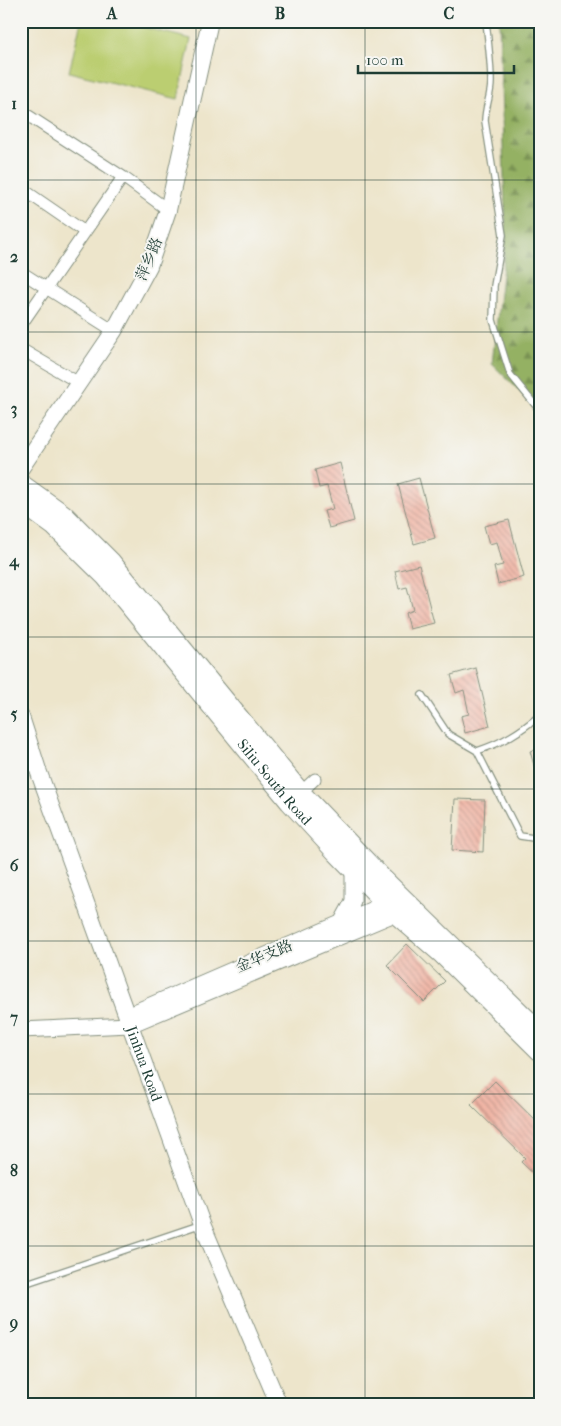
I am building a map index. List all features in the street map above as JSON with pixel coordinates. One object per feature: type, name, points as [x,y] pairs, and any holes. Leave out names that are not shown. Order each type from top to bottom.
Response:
[{"type":"main road","name":"萍乡路","points":[[21,468],[114,331],[149,266],[168,210],[210,21]]},
{"type":"main road","name":"Siliu South Road","points":[[21,484],[63,514],[111,562],[353,870],[399,905],[540,1032]]},
{"type":"main road","name":"Siliu South Road","points":[[21,502],[54,526],[106,577],[295,798],[399,905],[441,953],[540,1051]]},
{"type":"main road","name":"Jinhua Road","points":[[21,717],[202,1224],[279,1405]]},
{"type":"street","points":[[21,111],[123,177],[168,210]]},
{"type":"street","points":[[21,324],[123,177]]},
{"type":"street","points":[[21,188],[85,232]]},
{"type":"street","points":[[21,272],[114,331]]},
{"type":"street","points":[[21,349],[79,383]]},
{"type":"street","points":[[295,798],[315,779]]},
{"type":"street","points":[[341,923],[352,901],[353,870]]},
{"type":"street","points":[[21,1030],[128,1021],[399,905]]},
{"type":"street","name":"金华支路","points":[[128,1021],[341,923],[399,905]]},
{"type":"lane","points":[[486,21],[491,80],[490,94],[485,109],[485,121],[503,235],[494,286],[493,320],[510,374],[540,411]]},
{"type":"lane","points":[[422,695],[448,734],[477,751],[520,836],[540,839]]},
{"type":"lane","points":[[477,751],[500,743],[524,729],[540,715]]},
{"type":"lane","points":[[21,1285],[202,1224]]},
{"type":"green space","points":[[81,21],[118,21],[191,39],[178,99],[69,72]]},
{"type":"green space","points":[[499,21],[540,21],[540,411],[492,364],[506,240]]},
{"type":"building","points":[[340,463],[354,521],[329,528],[324,511],[333,509],[327,486],[319,488],[315,470]]},
{"type":"building","points":[[419,478],[435,538],[414,544],[398,484]]},
{"type":"building","points":[[509,520],[524,577],[498,584],[494,567],[503,565],[497,542],[489,544],[484,526]]},
{"type":"building","points":[[419,565],[434,623],[409,629],[405,613],[413,610],[407,587],[399,589],[395,571]]},
{"type":"building","points":[[476,668],[490,726],[465,733],[461,716],[469,714],[464,690],[456,693],[451,675]]},
{"type":"building","points":[[540,749],[540,776],[537,776],[530,751]]},
{"type":"building","points":[[455,799],[485,800],[483,852],[452,850]]},
{"type":"building","points":[[407,944],[445,981],[424,1002],[387,965]]},
{"type":"building","points":[[495,1081],[540,1125],[540,1180],[521,1162],[525,1158],[471,1105]]}]
